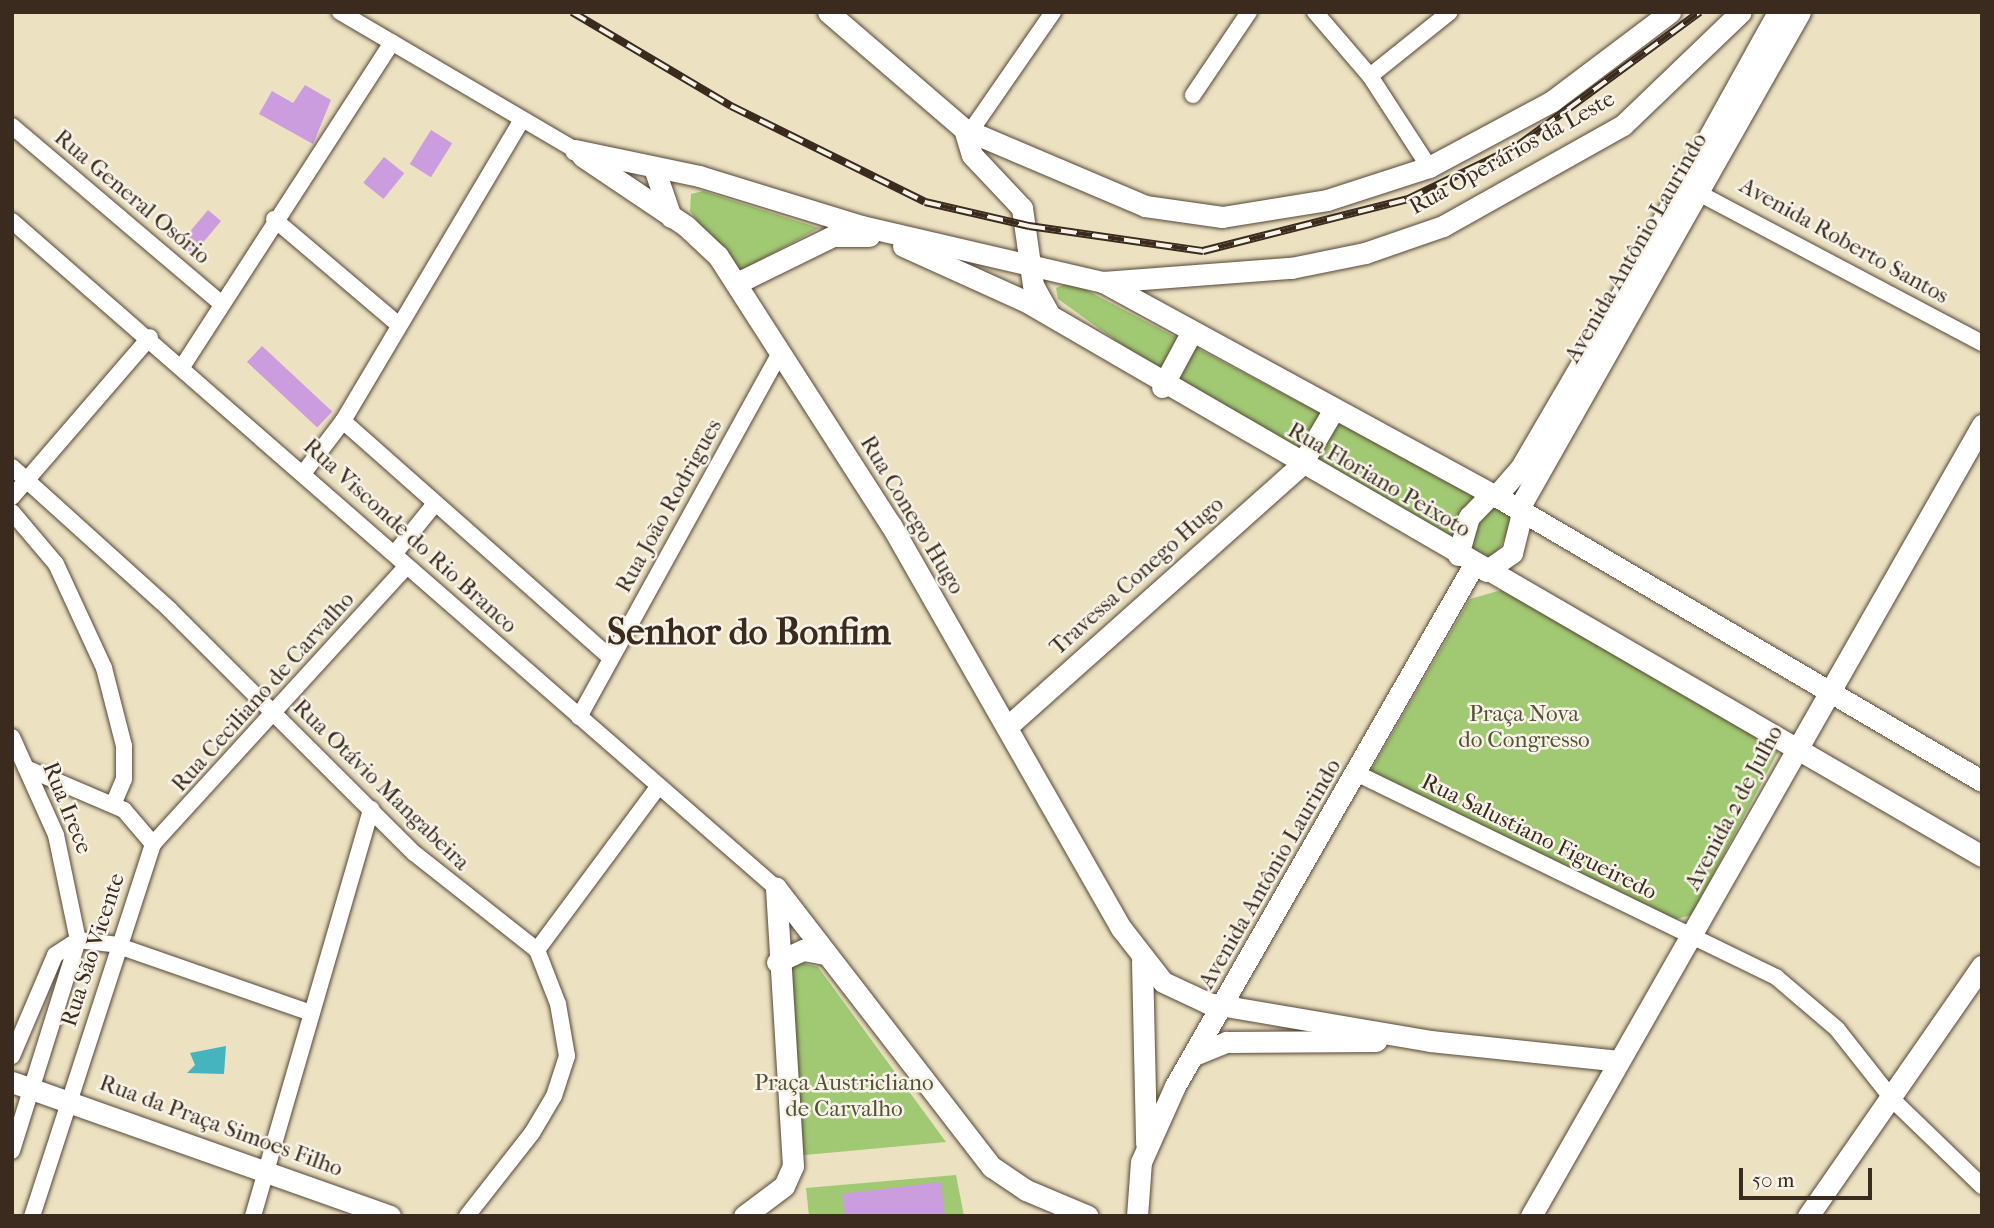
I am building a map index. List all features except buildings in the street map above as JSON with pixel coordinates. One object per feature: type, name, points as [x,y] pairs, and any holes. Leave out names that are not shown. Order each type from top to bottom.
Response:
[{"type":"street","points":[[340,12],[575,150]]},
{"type":"street","points":[[1053,12],[967,131],[972,155],[1022,208],[1033,285],[1056,325]]},
{"type":"street","points":[[1193,95],[1249,12]]},
{"type":"street","points":[[1315,12],[1370,76],[1429,167]]},
{"type":"street","points":[[1370,76],[1450,12]]},
{"type":"street","name":"Rua Operários da Leste","points":[[835,14],[967,131],[1145,206],[1222,217],[1327,200],[1429,167],[1552,101],[1670,12]]},
{"type":"street","name":"Rua Operários da Leste","points":[[1102,282],[1240,276],[1365,253],[1443,226],[1623,125],[1741,12]]},
{"type":"street","name":"Avenida Antônio Laurindo","points":[[1472,564],[1512,553],[1520,512],[1691,189],[1778,12]]},
{"type":"street","name":"Avenida Antônio Laurindo","points":[[1137,1216],[1146,1151],[1192,1056],[1227,1003],[1472,564],[1462,529],[1521,467],[1800,12]]},
{"type":"street","points":[[184,364],[274,219],[392,42]]},
{"type":"street","points":[[305,471],[343,421],[398,324],[522,120]]},
{"type":"street","name":"Rua General Osório","points":[[12,126],[222,304]]},
{"type":"street","name":"Rua Floriano Peixoto","points":[[575,150],[1102,282],[1190,335],[1494,495],[1826,693],[1982,781]]},
{"type":"street","name":"Rua Conego Hugo","points":[[575,150],[703,239],[737,283],[779,354],[891,525],[1142,961]]},
{"type":"street","points":[[654,168],[671,217]]},
{"type":"street","name":"Avenida Roberto Santos","points":[[1691,189],[1982,343]]},
{"type":"street","points":[[274,219],[398,324]]},
{"type":"street","name":"Rua Visconde do Rio Branco","points":[[12,220],[184,364],[395,553],[405,569],[776,888]]},
{"type":"street","name":"Rua Floriano Peixoto","points":[[737,283],[833,236],[858,233],[968,271],[1162,387],[1982,856]]},
{"type":"street","points":[[1162,387],[1190,335]]},
{"type":"street","points":[[12,497],[150,337]]},
{"type":"street","name":"Rua João Rodrigues","points":[[579,717],[779,354]]},
{"type":"street","name":"Travessa Conego Hugo","points":[[1008,726],[1301,465],[1334,409]]},
{"type":"street","name":"Rua Visconde do Rio Branco","points":[[343,421],[432,506],[610,657]]},
{"type":"street","name":"Avenida 2 de Julho","points":[[1531,1216],[1619,1061],[1694,938],[1794,748],[1982,425]]},
{"type":"street","name":"Rua Otávio Mangabeira","points":[[12,467],[160,601],[276,717],[457,890],[537,950]]},
{"type":"street","points":[[395,553],[432,506]]},
{"type":"street","points":[[12,512],[55,564],[104,668],[124,746],[124,779],[114,803]]},
{"type":"street","name":"Rua Ceciliano de Carvalho","points":[[153,844],[276,717],[405,569]]},
{"type":"street","name":"Rua Irece","points":[[12,737],[71,880],[78,940]]},
{"type":"street","points":[[26,768],[114,803],[153,844]]},
{"type":"street","name":"Rua Salustiano Figueiredo","points":[[1357,774],[1694,938],[1742,956],[1800,996],[1853,1046],[1893,1100],[1982,1186]]},
{"type":"street","points":[[467,1216],[532,1133],[554,1096],[567,1056],[558,1004],[537,950],[659,786]]},
{"type":"street","points":[[253,1216],[371,809]]},
{"type":"street","name":"Rua São Vicente","points":[[32,1216],[116,945],[153,844]]},
{"type":"street","points":[[776,888],[992,1167],[1026,1190],[1088,1216]]},
{"type":"street","points":[[744,1216],[784,1186],[793,1166],[777,962],[776,888]]},
{"type":"street","points":[[12,1056],[55,955],[78,940],[116,945],[311,1013]]},
{"type":"street","name":"Rua São Vicente","points":[[12,1151],[78,940]]},
{"type":"street","points":[[777,962],[803,950],[825,954]]},
{"type":"street","points":[[1142,961],[1181,993],[1227,1003],[1430,1041],[1619,1061]]},
{"type":"street","points":[[1142,961],[1146,1151]]},
{"type":"street","points":[[1808,1216],[1893,1100],[1982,966]]},
{"type":"street","points":[[1192,1056],[1226,1042],[1430,1041]]},
{"type":"street","name":"Rua da Praça Simoes Filho","points":[[12,1082],[69,1098],[390,1216]]},
{"type":"green space","points":[[703,191],[819,228],[735,274],[690,211],[691,194]]},
{"type":"green space","points":[[1071,282],[1516,516],[1492,562],[1125,347],[1058,299],[1056,288]]},
{"type":"green space","name":"Praça Nova do Congresso","points":[[1505,589],[1779,750],[1692,915],[1672,920],[1369,774],[1470,599]]},
{"type":"green space","name":"Praça Austricliano de Carvalho","points":[[794,961],[818,967],[946,1142],[794,1156],[783,970]]},
{"type":"green space","name":"Praça Austricliano de Carvalho","points":[[956,1175],[964,1216],[809,1216],[806,1188]]},
{"type":"water","points":[[226,1046],[224,1074],[187,1073],[195,1065],[190,1053]]},
{"type":"railway","points":[[572,12],[731,106],[925,202],[1029,226],[1203,251],[1408,199],[1516,147],[1700,12]]},
{"type":"district","name":"Senhor do Bonfim","points":[[749,632]]}]
